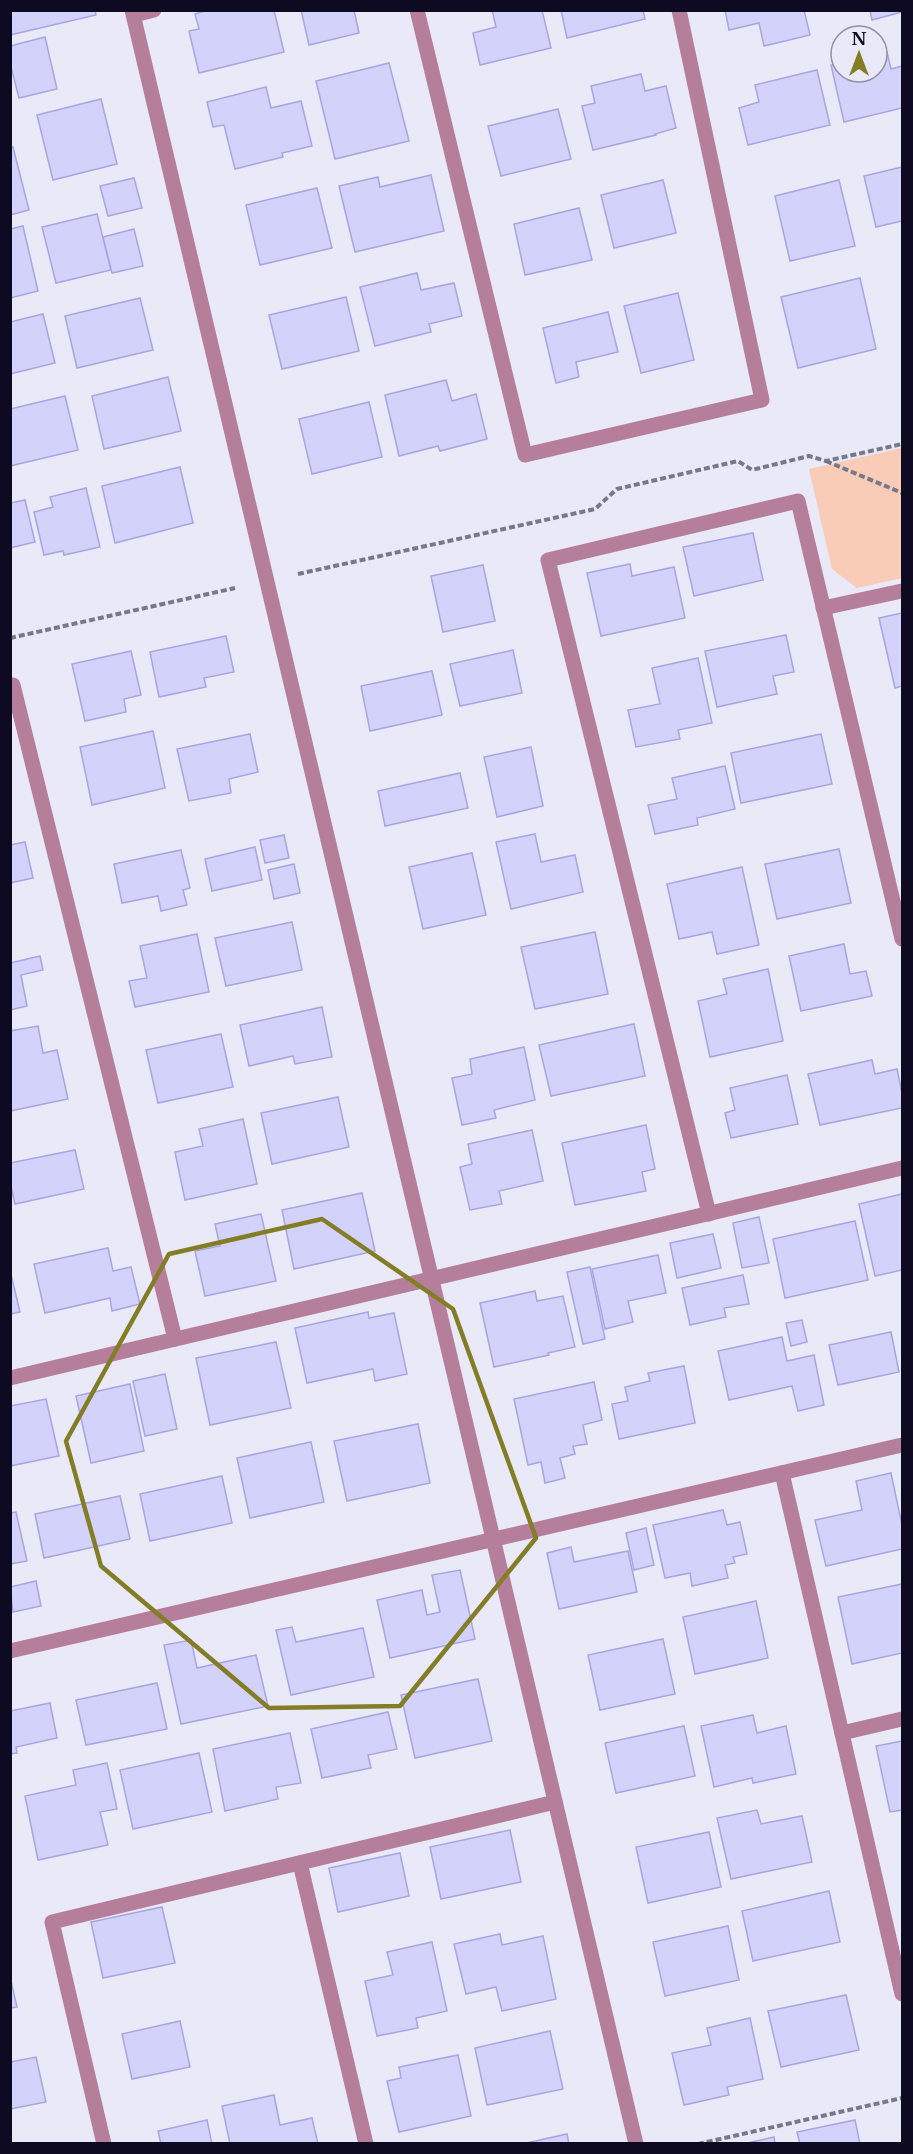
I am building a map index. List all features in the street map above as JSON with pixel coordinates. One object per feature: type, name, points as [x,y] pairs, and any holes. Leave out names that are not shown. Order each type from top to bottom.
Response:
[{"type":"street","points":[[154,10],[133,13],[636,2144]]},
{"type":"street","points":[[417,10],[525,455],[762,400],[679,10]]},
{"type":"street","points":[[709,1214],[548,560],[798,501],[903,939]]},
{"type":"street","points":[[823,608],[903,591]]},
{"type":"street","points":[[10,686],[13,685],[176,1339]]},
{"type":"street","points":[[10,1378],[903,1168]]},
{"type":"street","points":[[10,1651],[903,1445]]},
{"type":"street","points":[[782,1473],[903,1994]]},
{"type":"street","points":[[842,1733],[903,1719]]},
{"type":"street","points":[[104,2144],[52,1922],[555,1802]]},
{"type":"street","points":[[300,1863],[366,2144]]},
{"type":"path","points":[[826,461],[903,444]]},
{"type":"path","points":[[10,638],[595,509],[617,489],[738,461],[752,470],[809,456],[903,493]]},
{"type":"path","points":[[698,2144],[903,2098]]},
{"type":"highlighted area","points":[[322,1219],[453,1309],[536,1538],[400,1706],[269,1708],[101,1566],[66,1441],[169,1254]]},
{"type":"shaded area","points":[[902,448],[902,578],[857,588],[832,569],[809,469]]},
{"type":"building","points":[[10,10],[95,10],[96,15],[10,35]]},
{"type":"building","points":[[208,10],[274,10],[284,52],[199,73],[189,31],[199,29],[195,14]]},
{"type":"building","points":[[301,10],[354,10],[359,33],[309,45]]},
{"type":"building","points":[[492,10],[542,10],[551,48],[480,65],[473,33],[496,27]]},
{"type":"building","points":[[561,10],[643,10],[645,19],[567,38]]},
{"type":"building","points":[[725,10],[804,10],[810,35],[764,46],[759,23],[729,30]]},
{"type":"building","points":[[870,10],[902,10],[902,12],[872,20]]},
{"type":"building","points":[[45,37],[57,89],[19,98],[10,63],[10,46]]},
{"type":"building","points":[[889,60],[891,69],[902,66],[902,108],[844,122],[835,84],[889,84]]},
{"type":"building","points":[[389,63],[409,141],[335,159],[316,81]]},
{"type":"building","points":[[817,70],[830,125],[748,145],[739,108],[759,102],[755,85]]},
{"type":"building","points":[[641,74],[645,91],[666,86],[676,128],[593,150],[582,106],[595,103],[591,86]]},
{"type":"building","points":[[266,87],[271,108],[301,101],[312,146],[282,153],[283,157],[235,169],[224,125],[213,127],[207,102]]},
{"type":"building","points":[[101,99],[117,164],[53,180],[37,115]]},
{"type":"building","points":[[558,109],[571,159],[501,176],[488,126]]},
{"type":"building","points":[[10,147],[13,147],[29,210],[10,215]]},
{"type":"building","points":[[902,167],[902,221],[876,227],[864,176]]},
{"type":"building","points":[[431,175],[444,231],[355,252],[339,186],[378,177],[380,187]]},
{"type":"building","points":[[134,178],[142,208],[108,216],[100,186]]},
{"type":"building","points":[[663,180],[676,233],[614,248],[601,195]]},
{"type":"building","points":[[839,180],[855,246],[790,261],[775,196]]},
{"type":"building","points":[[317,188],[332,248],[260,265],[246,205]]},
{"type":"building","points":[[579,208],[592,260],[525,275],[514,224]]},
{"type":"building","points":[[97,214],[111,270],[56,283],[42,227]]},
{"type":"building","points":[[23,226],[38,291],[10,298],[10,229]]},
{"type":"building","points":[[134,229],[143,266],[112,273],[103,237]]},
{"type":"building","points":[[417,273],[421,290],[454,283],[462,316],[429,324],[431,332],[375,346],[360,287]]},
{"type":"building","points":[[860,278],[876,349],[798,368],[781,297]]},
{"type":"building","points":[[678,293],[694,360],[641,373],[624,306]]},
{"type":"building","points":[[346,297],[359,351],[282,369],[269,315]]},
{"type":"building","points":[[140,298],[153,350],[77,368],[65,316]]},
{"type":"building","points":[[608,312],[618,352],[576,362],[579,377],[556,383],[543,328]]},
{"type":"building","points":[[43,314],[55,363],[10,374],[10,322]]},
{"type":"building","points":[[168,377],[181,431],[104,449],[92,396]]},
{"type":"building","points":[[446,380],[452,401],[476,394],[487,439],[440,451],[438,446],[399,456],[385,395]]},
{"type":"building","points":[[65,396],[78,450],[10,466],[10,409]]},
{"type":"building","points":[[369,402],[382,457],[312,474],[299,419]]},
{"type":"building","points":[[180,467],[193,523],[115,543],[102,486]]},
{"type":"building","points":[[86,488],[100,547],[64,555],[63,551],[44,555],[34,512],[53,507],[50,497]]},
{"type":"building","points":[[25,500],[35,542],[10,548],[10,503]]},
{"type":"building","points":[[753,533],[763,580],[694,596],[683,547]]},
{"type":"building","points":[[630,564],[632,576],[674,567],[685,618],[601,636],[587,573]]},
{"type":"building","points":[[483,565],[495,621],[443,632],[431,576]]},
{"type":"building","points":[[902,613],[902,686],[895,688],[879,618]]},
{"type":"building","points":[[786,635],[794,672],[773,676],[777,694],[717,707],[705,651]]},
{"type":"building","points":[[226,636],[234,672],[204,678],[206,687],[159,697],[150,652]]},
{"type":"building","points":[[513,650],[522,693],[460,706],[450,664]]},
{"type":"building","points":[[131,651],[141,695],[124,699],[126,712],[85,721],[72,664]]},
{"type":"building","points":[[698,658],[712,723],[678,730],[680,739],[636,747],[628,710],[660,704],[652,668]]},
{"type":"building","points":[[432,671],[442,715],[370,731],[361,686]]},
{"type":"building","points":[[153,731],[165,788],[92,805],[80,747]]},
{"type":"building","points":[[250,734],[258,772],[229,779],[231,793],[189,801],[177,749]]},
{"type":"building","points":[[821,734],[832,784],[741,803],[731,753]]},
{"type":"building","points":[[531,747],[543,806],[497,817],[484,757]]},
{"type":"building","points":[[725,766],[735,809],[697,818],[698,825],[655,834],[648,805],[677,799],[672,778]]},
{"type":"building","points":[[460,773],[468,808],[385,826],[378,791]]},
{"type":"building","points":[[535,834],[541,862],[575,855],[583,892],[511,909],[496,842]]},
{"type":"building","points":[[284,835],[289,858],[265,863],[260,840]]},
{"type":"building","points":[[25,842],[33,878],[10,883],[10,845]]},
{"type":"building","points":[[255,847],[262,880],[212,891],[205,859]]},
{"type":"building","points":[[839,849],[851,903],[777,919],[765,864]]},
{"type":"building","points":[[181,850],[190,888],[183,890],[187,905],[161,911],[158,896],[122,903],[114,864]]},
{"type":"building","points":[[472,853],[486,915],[423,929],[409,867]]},
{"type":"building","points":[[294,864],[300,893],[274,899],[268,870]]},
{"type":"building","points":[[742,867],[759,945],[717,954],[712,932],[679,939],[667,884]]},
{"type":"building","points":[[292,922],[302,970],[226,986],[215,938]]},
{"type":"building","points":[[595,932],[608,994],[535,1009],[521,947]]},
{"type":"building","points":[[197,934],[209,992],[135,1007],[129,981],[147,978],[140,946]]},
{"type":"building","points":[[844,944],[850,974],[866,971],[872,996],[801,1011],[789,956]]},
{"type":"building","points":[[40,956],[43,970],[21,975],[27,1006],[10,1010],[10,963]]},
{"type":"building","points":[[768,969],[783,1041],[710,1057],[698,1001],[727,994],[723,979]]},
{"type":"building","points":[[322,1007],[332,1057],[295,1064],[293,1056],[249,1066],[240,1025]]},
{"type":"building","points":[[634,1024],[645,1076],[551,1096],[539,1045]]},
{"type":"building","points":[[38,1026],[43,1053],[57,1050],[68,1099],[10,1111],[10,1031]]},
{"type":"building","points":[[221,1034],[233,1087],[158,1103],[146,1050]]},
{"type":"building","points":[[524,1047],[535,1100],[494,1110],[496,1118],[462,1125],[452,1078],[472,1074],[470,1059]]},
{"type":"building","points":[[872,1060],[875,1074],[897,1069],[902,1093],[902,1108],[820,1125],[808,1074]]},
{"type":"building","points":[[787,1075],[798,1124],[731,1138],[725,1113],[735,1110],[730,1088]]},
{"type":"building","points":[[338,1097],[349,1147],[272,1164],[261,1113]]},
{"type":"building","points":[[243,1119],[257,1184],[185,1200],[175,1152],[203,1146],[199,1129]]},
{"type":"building","points":[[646,1125],[655,1169],[642,1172],[646,1191],[575,1205],[562,1143]]},
{"type":"building","points":[[532,1130],[543,1181],[499,1191],[502,1204],[470,1210],[460,1167],[472,1164],[468,1144]]},
{"type":"building","points":[[75,1150],[84,1189],[15,1204],[10,1182],[10,1163]]},
{"type":"building","points":[[362,1193],[375,1251],[294,1269],[282,1210]]},
{"type":"building","points":[[902,1194],[902,1270],[875,1276],[859,1204]]},
{"type":"building","points":[[261,1214],[276,1281],[205,1296],[195,1251],[220,1246],[215,1224]]},
{"type":"building","points":[[759,1217],[769,1263],[742,1268],[733,1223]]},
{"type":"building","points":[[855,1221],[868,1280],[785,1298],[773,1239]]},
{"type":"building","points":[[713,1234],[721,1268],[677,1278],[670,1243]]},
{"type":"building","points":[[108,1248],[113,1271],[131,1267],[140,1304],[112,1311],[110,1298],[45,1313],[34,1264]]},
{"type":"building","points":[[658,1255],[666,1293],[628,1301],[633,1322],[605,1329],[592,1269]]},
{"type":"building","points":[[590,1267],[605,1339],[583,1344],[567,1272]]},
{"type":"building","points":[[10,1270],[20,1312],[10,1314]]},
{"type":"building","points":[[743,1275],[749,1304],[724,1308],[726,1317],[690,1325],[682,1288]]},
{"type":"building","points":[[535,1291],[537,1301],[563,1296],[575,1347],[494,1367],[480,1303]]},
{"type":"building","points":[[368,1312],[369,1318],[394,1313],[407,1374],[375,1381],[373,1369],[307,1383],[295,1328]]},
{"type":"building","points":[[802,1320],[807,1342],[791,1346],[786,1323]]},
{"type":"building","points":[[891,1332],[899,1372],[838,1385],[829,1345]]},
{"type":"building","points":[[782,1337],[787,1361],[814,1355],[824,1405],[798,1411],[792,1386],[729,1400],[718,1351]]},
{"type":"building","points":[[276,1342],[291,1408],[210,1425],[196,1358]]},
{"type":"building","points":[[684,1366],[695,1423],[619,1439],[612,1404],[628,1401],[625,1387],[650,1381],[648,1373]]},
{"type":"building","points":[[165,1374],[177,1429],[145,1436],[133,1381]]},
{"type":"building","points":[[594,1382],[602,1420],[583,1425],[587,1444],[573,1446],[575,1454],[560,1458],[565,1478],[545,1483],[541,1462],[528,1465],[514,1399]]},
{"type":"building","points":[[130,1384],[144,1451],[91,1463],[76,1396]]},
{"type":"building","points":[[46,1399],[59,1456],[10,1466],[10,1406]]},
{"type":"building","points":[[418,1424],[430,1483],[347,1501],[334,1441]]},
{"type":"building","points":[[311,1442],[324,1502],[250,1518],[237,1458]]},
{"type":"building","points":[[891,1473],[902,1525],[902,1549],[826,1566],[815,1520],[862,1510],[856,1481]]},
{"type":"building","points":[[222,1476],[232,1523],[150,1541],[140,1494]]},
{"type":"building","points":[[120,1496],[130,1539],[44,1558],[35,1514]]},
{"type":"building","points":[[723,1510],[727,1525],[740,1522],[747,1554],[733,1557],[735,1563],[725,1565],[728,1578],[692,1586],[690,1573],[665,1578],[653,1525]]},
{"type":"building","points":[[16,1512],[27,1561],[10,1564],[10,1513]]},
{"type":"building","points":[[646,1528],[654,1565],[634,1570],[626,1533]]},
{"type":"building","points":[[571,1547],[574,1562],[628,1551],[637,1592],[559,1609],[547,1553]]},
{"type":"building","points":[[460,1570],[475,1639],[390,1658],[377,1600],[422,1590],[427,1615],[440,1612],[432,1575]]},
{"type":"building","points":[[36,1581],[41,1606],[13,1612],[10,1587]]},
{"type":"building","points":[[902,1584],[902,1653],[852,1664],[838,1597]]},
{"type":"building","points":[[756,1601],[768,1658],[695,1674],[683,1617]]},
{"type":"building","points":[[292,1627],[296,1642],[363,1628],[374,1677],[291,1695],[276,1630]]},
{"type":"building","points":[[663,1639],[675,1694],[600,1710],[588,1655]]},
{"type":"building","points":[[191,1640],[197,1668],[256,1655],[268,1706],[181,1724],[164,1645]]},
{"type":"building","points":[[478,1679],[492,1741],[415,1758],[401,1695]]},
{"type":"building","points":[[157,1683],[167,1729],[86,1745],[76,1700]]},
{"type":"building","points":[[50,1703],[57,1738],[16,1747],[17,1753],[10,1754],[10,1711]]},
{"type":"building","points":[[388,1712],[397,1749],[368,1755],[371,1768],[322,1778],[311,1729]]},
{"type":"building","points":[[753,1715],[757,1733],[786,1726],[796,1774],[753,1783],[752,1778],[714,1787],[701,1726]]},
{"type":"building","points":[[684,1726],[695,1776],[616,1793],[605,1743]]},
{"type":"building","points":[[290,1733],[301,1783],[276,1787],[278,1799],[225,1811],[213,1749]]},
{"type":"building","points":[[902,1741],[902,1810],[890,1812],[876,1746]]},
{"type":"building","points":[[199,1753],[212,1812],[133,1829],[120,1770]]},
{"type":"building","points":[[107,1763],[117,1809],[100,1812],[108,1845],[38,1860],[25,1796],[76,1785],[73,1770]]},
{"type":"building","points":[[757,1810],[761,1824],[802,1816],[812,1862],[731,1879],[717,1818]]},
{"type":"building","points":[[510,1830],[521,1882],[441,1899],[430,1847]]},
{"type":"building","points":[[709,1832],[721,1887],[648,1903],[636,1847]]},
{"type":"building","points":[[400,1853],[409,1896],[338,1912],[329,1868]]},
{"type":"building","points":[[829,1891],[840,1942],[753,1961],[742,1911]]},
{"type":"building","points":[[162,1907],[175,1963],[103,1978],[91,1922]]},
{"type":"building","points":[[728,1926],[739,1980],[665,1996],[653,1942]]},
{"type":"building","points":[[500,1934],[502,1945],[543,1936],[556,1999],[502,2011],[496,1987],[466,1994],[454,1944]]},
{"type":"building","points":[[432,1942],[447,2011],[416,2018],[418,2028],[377,2036],[365,1981],[393,1975],[387,1952]]},
{"type":"building","points":[[10,1977],[17,2007],[10,2008]]},
{"type":"building","points":[[846,1995],[859,2050],[781,2067],[768,2011]]},
{"type":"building","points":[[750,2018],[763,2079],[727,2087],[729,2095],[684,2105],[672,2053],[711,2045],[707,2028]]},
{"type":"building","points":[[180,2021],[190,2067],[132,2079],[122,2034]]},
{"type":"building","points":[[550,2031],[563,2089],[487,2105],[475,2048]]},
{"type":"building","points":[[458,2055],[471,2116],[399,2132],[387,2081],[401,2078],[399,2067]]},
{"type":"building","points":[[36,2057],[46,2102],[10,2109],[10,2062]]},
{"type":"building","points":[[274,2095],[280,2125],[312,2118],[318,2144],[230,2144],[222,2106]]},
{"type":"building","points":[[207,2120],[212,2144],[161,2144],[158,2131]]},
{"type":"building","points":[[855,2120],[860,2144],[800,2144],[797,2132]]},
{"type":"building","points":[[567,2134],[569,2144],[522,2144]]},
{"type":"building","points":[[774,2137],[775,2144],[743,2144]]}]
